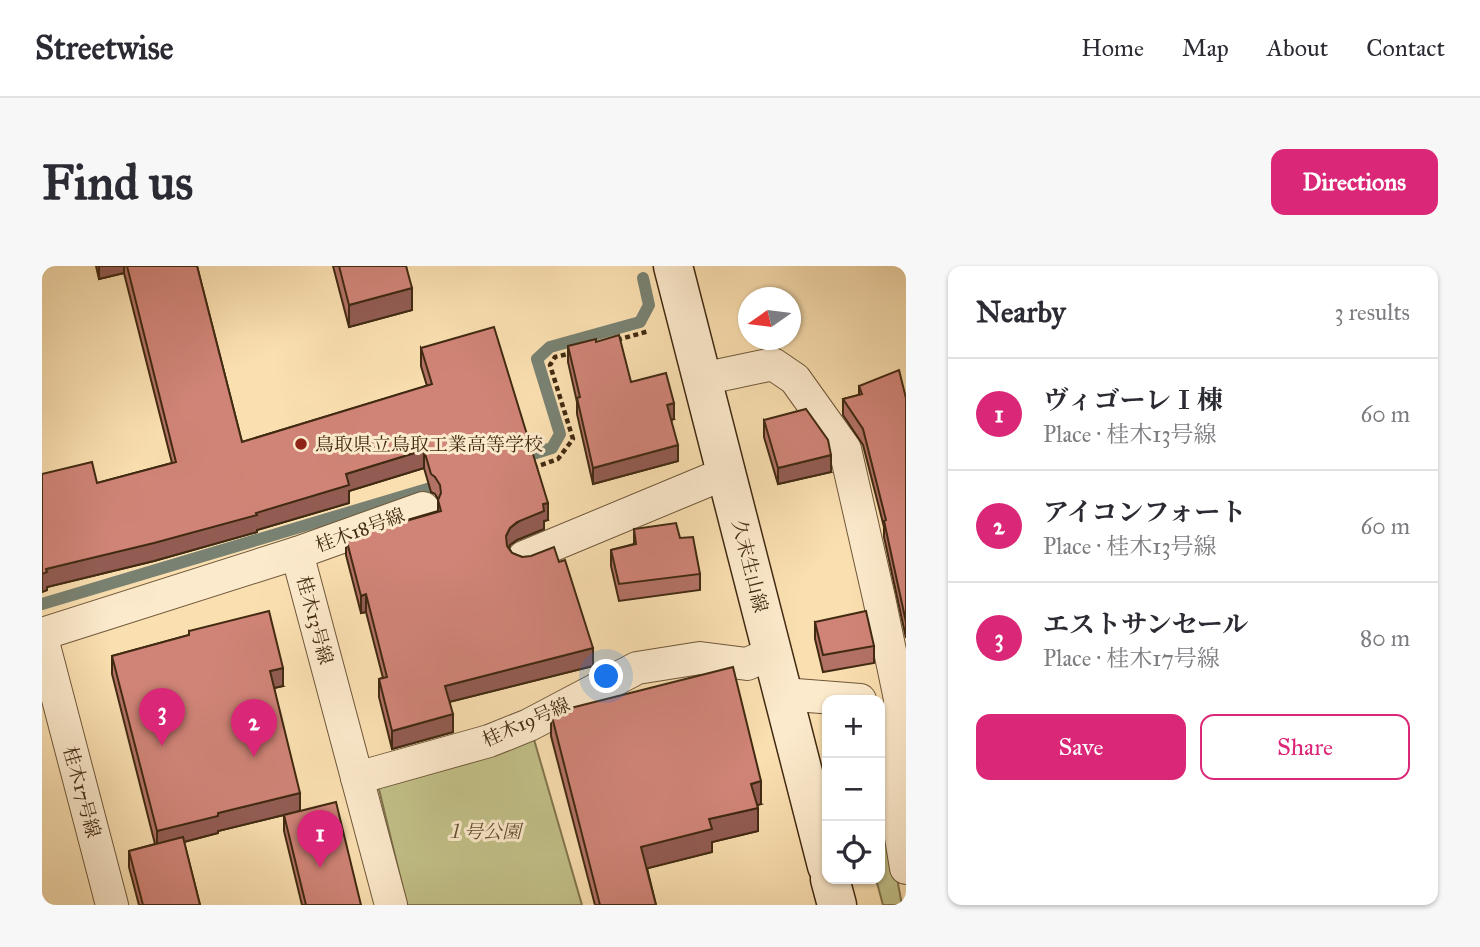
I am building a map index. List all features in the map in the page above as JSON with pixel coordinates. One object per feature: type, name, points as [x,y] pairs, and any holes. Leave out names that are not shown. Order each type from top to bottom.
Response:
[{"type":"street","name":"久末生山線","points":[[673,266],[822,846]]},
{"type":"street","points":[[702,379],[773,364],[795,379],[845,449],[879,598],[895,699],[892,783],[906,868]]},
{"type":"street","points":[[524,557],[726,473]]},
{"type":"street","name":"桂木18号線","points":[[297,553],[423,508]]},
{"type":"street","name":"桂木13号線","points":[[42,636],[297,553],[391,905]]},
{"type":"street","name":"桂木17号線","points":[[42,636],[112,905]]},
{"type":"street","name":"桂木19号線","points":[[357,778],[489,741],[529,725],[637,668],[700,658],[747,664],[772,653]]},
{"type":"street","points":[[783,694],[822,697]]},
{"type":"street","points":[[832,884],[837,905]]},
{"type":"path","points":[[608,342],[687,320]]},
{"type":"path","points":[[521,472],[558,459],[573,439],[550,365],[555,358],[582,350]]},
{"type":"green space","name":"１号公園","points":[[533,736],[582,905],[407,905],[377,781]]},
{"type":"green space","points":[[885,814],[902,905],[883,905],[877,884],[885,884]]},
{"type":"building","points":[[127,266],[197,266],[242,442],[432,384],[421,348],[494,327],[548,503],[543,504],[544,511],[517,522],[510,528],[506,536],[507,546],[512,553],[522,557],[554,547],[559,562],[565,560],[593,648],[445,686],[453,714],[392,731],[379,679],[387,677],[366,594],[361,596],[346,538],[441,511],[438,500],[440,485],[431,474],[424,450],[346,474],[349,485],[256,513],[257,515],[46,569],[47,572],[42,574],[42,474],[92,462],[97,483],[176,462]]},
{"type":"building","points":[[339,266],[406,266],[412,288],[349,305]]},
{"type":"building","points":[[619,335],[631,382],[666,373],[674,403],[667,405],[678,445],[593,468],[568,346]]},
{"type":"building","points":[[899,370],[906,398],[906,622],[884,521],[886,520],[863,429],[843,399],[862,394],[859,386]]},
{"type":"building","points":[[806,409],[828,440],[831,455],[778,468],[764,420]]},
{"type":"building","points":[[676,523],[680,538],[693,537],[700,574],[619,584],[611,550],[636,544],[634,529]]},
{"type":"building","points":[[269,611],[283,668],[270,671],[300,793],[157,831],[112,656],[189,635],[189,631]]},
{"type":"building","points":[[866,611],[874,646],[823,655],[815,622]]},
{"type":"building","points":[[733,667],[761,781],[751,784],[758,808],[709,819],[712,829],[641,847],[656,905],[600,905],[551,713]]},
{"type":"building","points":[[336,802],[361,905],[306,905],[284,815]]},
{"type":"building","points":[[183,837],[200,905],[143,905],[129,851]]},
{"type":"waterway","points":[[517,459],[552,448],[560,434],[537,359],[550,347],[640,322],[649,305],[643,278]]},
{"type":"waterway","points":[[42,604],[444,484]]},
{"type":"place","name":"鳥取県立鳥取工業高等学校","points":[[301,444]]},
{"type":"place","name":"エストサンセール","points":[[162,746]]},
{"type":"place","name":"アイコンフォート","points":[[254,757]]},
{"type":"place","name":"ヴィゴーレⅠ棟","points":[[320,868]]}]
